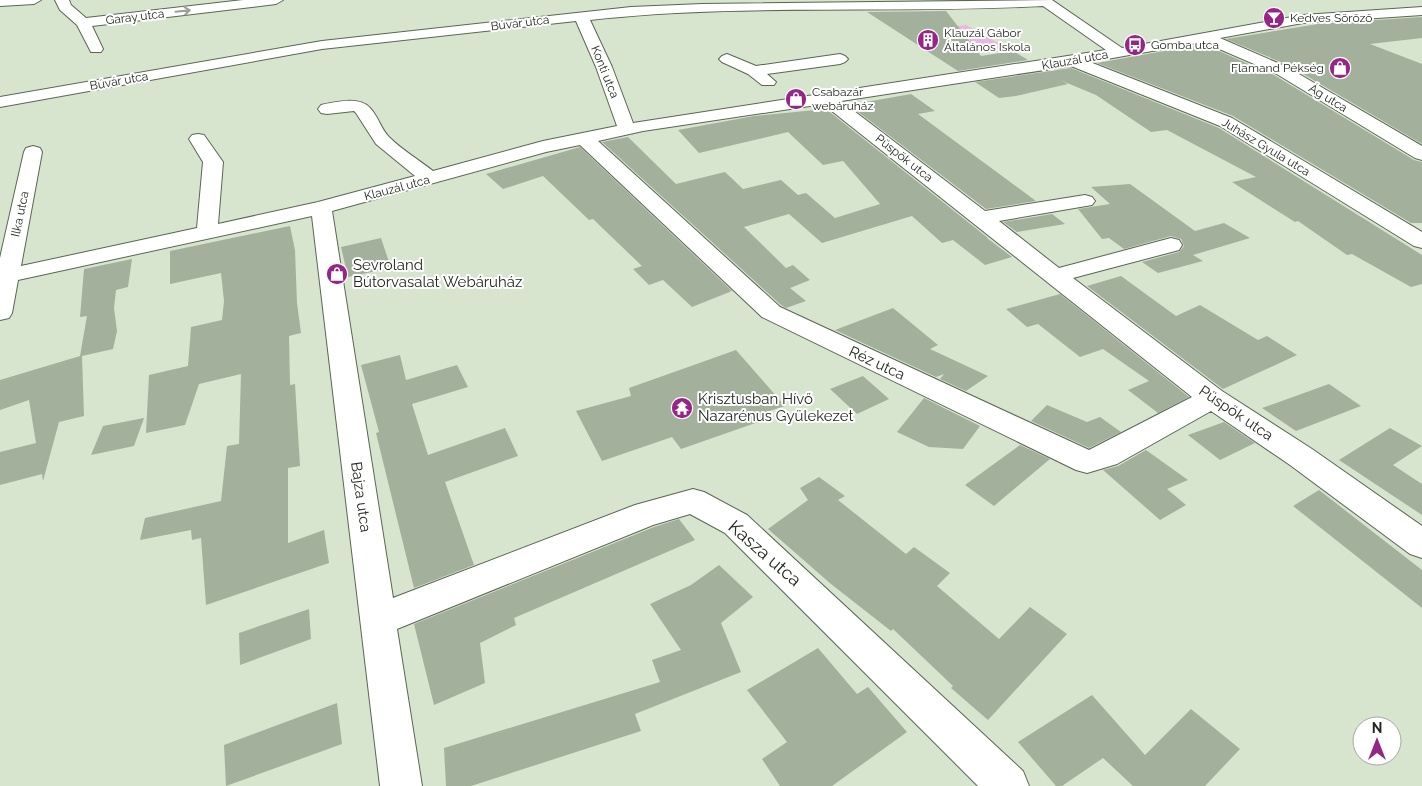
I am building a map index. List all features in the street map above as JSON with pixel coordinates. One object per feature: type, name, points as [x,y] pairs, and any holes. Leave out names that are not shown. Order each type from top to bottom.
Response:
[{"type":"street","points":[[0,2],[34,0]]},
{"type":"street","name":"Garay utca","points":[[62,0],[66,7],[83,23],[96,49]]},
{"type":"street","name":"Garay utca","points":[[83,23],[276,0]]},
{"type":"street","points":[[1044,1],[1118,52]]},
{"type":"street","name":"Búvár utca","points":[[0,102],[322,45],[630,11],[702,8],[989,5],[1044,1]]},
{"type":"street","points":[[1422,1],[1419,5],[1422,7]]},
{"type":"street","name":"Klauzál utca","points":[[4,276],[321,208],[543,147],[627,129],[1073,61],[1303,18],[1422,11]]},
{"type":"street","points":[[1394,12],[1422,25]]},
{"type":"street","name":"Konti utca","points":[[581,16],[604,67],[627,129]]},
{"type":"street","name":"Ág utca","points":[[1204,37],[1281,70],[1422,154]]},
{"type":"street","points":[[727,59],[754,71],[777,89],[787,104]]},
{"type":"street","points":[[754,71],[840,60]]},
{"type":"street","name":"Juhász Gyula utca","points":[[1073,61],[1226,122],[1422,242]]},
{"type":"street","name":"Püspök utca","points":[[826,98],[1212,398],[1301,457],[1422,544]]},
{"type":"street","points":[[326,109],[357,106],[364,110],[382,140],[430,178]]},
{"type":"street","name":"Réz utca","points":[[584,138],[771,312],[1087,462],[1106,456],[1212,398]]},
{"type":"street","points":[[198,139],[213,162],[207,233]]},
{"type":"street","name":"Ilka utca","points":[[4,276],[33,152]]},
{"type":"street","points":[[981,218],[1085,202]]},
{"type":"street","name":"Bajza utca","points":[[321,208],[401,786]]},
{"type":"street","points":[[1055,276],[1171,244]]},
{"type":"street","points":[[0,313],[4,276]]},
{"type":"street","name":"Kasza utca","points":[[378,620],[646,514],[693,501],[736,524],[1008,786]]},
{"type":"shaded area","points":[[966,25],[1007,48],[973,54],[933,29]]},
{"type":"building","points":[[946,11],[981,56],[1013,51],[1028,60],[958,71],[867,12]]},
{"type":"building","points":[[1422,17],[1422,38],[1370,44],[1422,64],[1422,144],[1288,65],[1226,39],[1318,24]]},
{"type":"building","points":[[1203,44],[1274,75],[1414,160],[1422,162],[1422,223],[1411,223],[1233,116],[1097,63]]},
{"type":"building","points":[[1071,68],[1219,128],[1422,255],[1422,284],[1411,287],[1352,254],[1347,255],[1298,221],[1295,222],[1232,182],[1256,177],[1167,130],[1151,132],[1096,95],[1060,80],[1068,84],[999,98],[975,82]]},
{"type":"building","points":[[911,94],[935,111],[918,114],[1036,201],[986,209],[849,105]]},
{"type":"building","points":[[826,109],[1012,257],[985,265],[953,240],[942,243],[912,216],[822,243],[789,214],[744,227],[786,268],[793,265],[810,280],[790,288],[806,301],[786,308],[602,142],[628,137],[676,184],[725,172],[743,189],[781,180],[798,195],[806,193],[835,218],[880,204],[843,161],[823,165],[788,132],[699,153],[678,130],[754,116]]},
{"type":"building","points":[[580,147],[732,291],[692,307],[663,280],[649,285],[633,269],[642,266],[593,219],[589,220],[543,176],[503,189],[486,174]]},
{"type":"building","points":[[1130,184],[1195,231],[1224,223],[1250,238],[1193,255],[1203,261],[1158,273],[1142,262],[1179,252],[1184,246],[1181,239],[1171,236],[1124,249],[1109,238],[1102,239],[1078,209],[1110,204],[1091,187]]},
{"type":"building","points":[[1052,214],[1065,224],[1017,232],[1003,222]]},
{"type":"building","points":[[290,226],[295,250],[297,303],[301,333],[289,336],[290,385],[295,384],[300,466],[288,468],[288,543],[324,530],[329,563],[206,605],[201,538],[192,540],[191,530],[140,540],[145,518],[221,501],[227,446],[239,444],[241,374],[199,384],[185,425],[146,433],[149,375],[188,366],[191,327],[222,320],[224,301],[221,273],[170,284],[170,251]]},
{"type":"building","points":[[381,238],[391,268],[348,277],[341,247]]},
{"type":"building","points":[[132,259],[128,287],[116,290],[114,308],[117,331],[113,349],[82,356],[84,416],[59,422],[43,481],[42,474],[0,485],[0,452],[36,443],[29,400],[0,410],[0,380],[80,356],[87,316],[80,317],[84,269]]},
{"type":"building","points":[[1121,276],[1176,316],[1200,305],[1258,340],[1267,336],[1297,355],[1223,389],[1087,286]]},
{"type":"building","points":[[1060,294],[1189,397],[1158,413],[1128,390],[1149,381],[1103,349],[1080,357],[1038,324],[1027,327],[1006,309]]},
{"type":"building","points":[[893,308],[938,345],[930,349],[988,376],[966,391],[940,379],[944,374],[936,377],[835,330]]},
{"type":"building","name":"Krisztusban Hívő Nazarénus Gyülekezet","points":[[736,350],[785,406],[766,412],[770,418],[681,449],[672,437],[602,461],[576,411],[631,396],[629,388]]},
{"type":"building","points":[[400,355],[406,380],[457,365],[468,387],[412,404],[428,455],[505,428],[518,456],[445,482],[474,565],[414,588],[376,433],[379,432],[361,365]]},
{"type":"building","points":[[863,376],[889,399],[857,414],[830,389]]},
{"type":"building","points":[[1329,384],[1361,406],[1296,431],[1262,408]]},
{"type":"building","points":[[924,398],[980,426],[963,449],[929,447],[897,432]]},
{"type":"building","points":[[1047,405],[1087,422],[1100,417],[1121,432],[1089,448],[1031,421]]},
{"type":"building","points":[[144,418],[134,446],[91,455],[103,426]]},
{"type":"building","points":[[1224,422],[1255,443],[1220,460],[1188,435]]},
{"type":"building","points":[[1390,428],[1422,446],[1393,465],[1422,484],[1422,515],[1339,460]]},
{"type":"building","points":[[1020,445],[1050,459],[994,506],[965,485]]},
{"type":"building","points":[[1146,450],[1188,480],[1167,489],[1186,505],[1160,520],[1103,470],[1118,466]]},
{"type":"building","points":[[819,477],[845,496],[838,500],[906,554],[914,547],[950,573],[937,586],[999,639],[1030,607],[1067,634],[988,720],[951,688],[953,686],[893,629],[891,631],[831,584],[768,529],[808,500],[800,488]]},
{"type":"building","points":[[1319,490],[1422,570],[1422,608],[1293,506]]},
{"type":"building","points":[[679,519],[695,540],[514,618],[516,625],[480,643],[485,683],[434,705],[414,624],[654,527]]},
{"type":"building","points":[[719,565],[753,597],[721,623],[741,672],[635,714],[641,731],[471,786],[446,786],[444,748],[660,682],[652,660],[681,650],[650,604],[691,585]]},
{"type":"building","points":[[309,609],[311,639],[240,665],[239,633]]},
{"type":"building","points":[[818,648],[857,694],[868,687],[907,732],[832,786],[780,786],[762,759],[787,742],[747,690]]},
{"type":"building","points":[[1092,695],[1145,755],[1191,709],[1240,749],[1205,786],[1133,786],[1103,758],[1062,786],[1056,786],[1018,742]]},
{"type":"building","points":[[337,703],[342,744],[226,786],[224,745]]},
{"type":"place","name":"Kedves Söröző","points":[[1274,18]]},
{"type":"place","name":"Klauzál Gábor Általános Iskola","points":[[928,40]]},
{"type":"place","name":"Gomba utca","points":[[1135,45]]},
{"type":"place","name":"Flamand Pékség","points":[[1340,68]]},
{"type":"place","name":"Csabazár webáruház","points":[[796,99]]},
{"type":"place","name":"Sevroland Bútorvasalat Webáruház","points":[[337,274]]},
{"type":"place","name":"Krisztusban Hívő Nazarénus Gyülekezet","points":[[682,408]]}]
